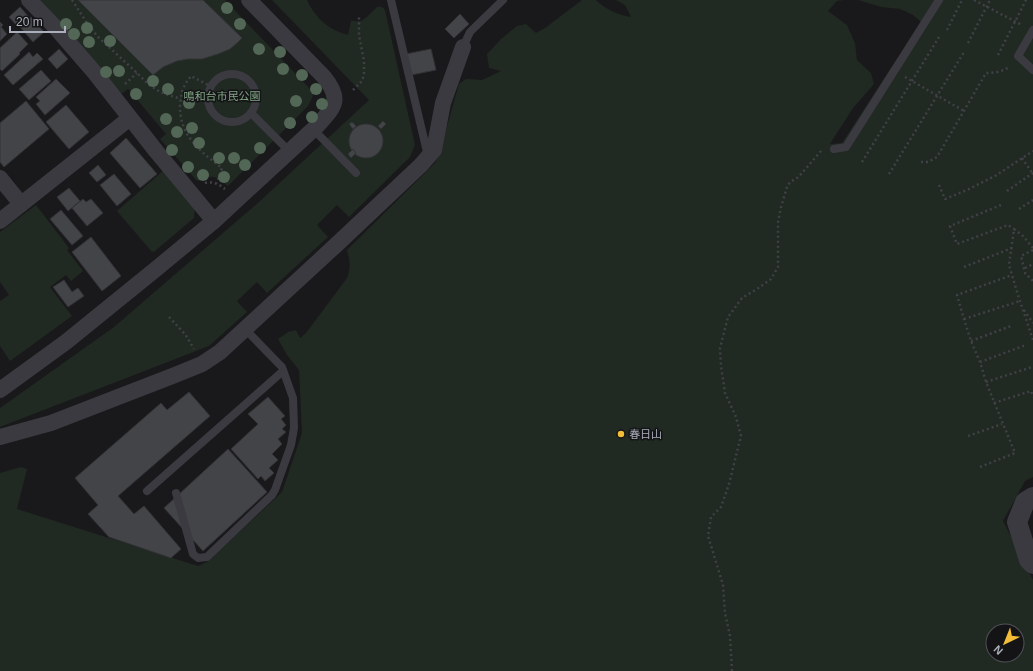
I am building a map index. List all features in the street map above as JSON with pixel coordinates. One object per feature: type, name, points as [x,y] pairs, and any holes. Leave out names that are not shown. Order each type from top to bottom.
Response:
[{"type":"street","points":[[29,0],[56,28],[95,73],[156,151],[214,221]]},
{"type":"street","points":[[0,390],[66,342],[214,221],[331,111],[335,103],[331,85],[324,76],[249,0]]},
{"type":"street","points":[[0,437],[51,423],[202,364],[220,352],[340,241],[434,150],[443,103],[463,47]]},
{"type":"street","points":[[0,220],[130,118]]},
{"type":"street","points":[[0,178],[21,204]]},
{"type":"street","points":[[1033,497],[1025,502],[1017,522],[1029,560],[1033,564]]},
{"type":"lane","points":[[391,0],[428,156]]},
{"type":"lane","points":[[463,47],[470,32],[503,0]]},
{"type":"lane","points":[[834,149],[846,147],[939,0]]},
{"type":"lane","points":[[1033,30],[1018,56],[1033,70]]},
{"type":"lane","points":[[227,75],[243,77],[250,82],[256,97],[255,106],[251,113],[246,118],[238,122],[221,120],[210,108],[208,100],[209,91],[212,86],[219,78],[227,75]]},
{"type":"lane","points":[[251,113],[289,151]]},
{"type":"lane","points":[[313,129],[356,173]]},
{"type":"lane","points":[[176,493],[193,554],[198,558],[207,557],[272,495],[275,490],[291,445],[294,428],[293,398],[279,364],[245,329]]},
{"type":"lane","points":[[147,491],[283,371]]},
{"type":"path","points":[[72,0],[98,37],[148,84],[160,92],[180,99]]},
{"type":"path","points":[[947,30],[962,0]]},
{"type":"path","points":[[974,0],[1033,30]]},
{"type":"path","points":[[968,43],[990,0]]},
{"type":"path","points":[[998,55],[1026,0]]},
{"type":"path","points":[[353,90],[362,81],[364,75],[364,62],[359,35],[359,17]]},
{"type":"path","points":[[862,162],[939,37]]},
{"type":"path","points":[[889,174],[964,52]]},
{"type":"path","points":[[921,162],[928,162],[937,157],[986,73],[996,73],[1008,68],[1018,56]]},
{"type":"path","points":[[894,71],[964,111]]},
{"type":"path","points":[[212,86],[191,76],[183,89],[180,99],[180,112],[182,123],[195,145],[222,168],[217,183]]},
{"type":"path","points":[[732,671],[730,636],[725,613],[723,585],[708,536],[711,517],[721,507],[730,484],[741,436],[736,417],[725,393],[720,348],[728,317],[742,298],[771,279],[778,268],[778,222],[781,207],[790,182],[797,178],[822,150],[834,149]]},
{"type":"path","points":[[939,185],[945,199],[995,176],[1033,151]]},
{"type":"path","points":[[1007,191],[1033,174],[1022,158]]},
{"type":"path","points":[[1019,209],[1033,200]]},
{"type":"path","points":[[1001,206],[950,226],[956,244],[1008,226],[1023,236],[1033,249],[1021,256],[1025,272],[1033,281]]},
{"type":"path","points":[[1014,229],[1009,265],[1033,340]]},
{"type":"path","points":[[964,267],[1012,248]]},
{"type":"path","points":[[1024,268],[1033,264]]},
{"type":"path","points":[[980,467],[1015,453],[1002,424],[971,341],[958,295],[1012,275]]},
{"type":"path","points":[[964,320],[1020,301]]},
{"type":"path","points":[[1022,308],[1033,322]]},
{"type":"path","points":[[971,341],[1011,326]]},
{"type":"path","points":[[980,362],[1026,346]]},
{"type":"path","points":[[986,382],[1032,367],[1033,368]]},
{"type":"path","points":[[994,403],[1031,391],[1033,397]]},
{"type":"path","points":[[968,436],[1002,424]]},
{"type":"green space","name":"鳴和台市民公園","points":[[40,0],[225,0],[312,91],[313,96],[308,106],[228,186],[219,179],[213,177],[197,181],[160,139],[166,134],[128,89],[121,94]]},
{"type":"green space","points":[[272,0],[307,0],[318,18],[335,30],[348,35],[351,21],[361,21],[378,7],[385,10],[415,145],[410,157],[349,217],[337,205],[317,225],[328,237],[267,293],[257,282],[237,301],[247,312],[209,346],[0,427],[0,408],[114,327],[260,201],[369,100]]},
{"type":"green space","points":[[582,0],[596,0],[612,11],[631,17],[625,5],[616,0],[844,0],[837,1],[828,11],[847,25],[855,43],[857,60],[871,73],[874,84],[853,108],[830,144],[842,143],[898,57],[904,60],[927,27],[913,15],[900,9],[881,7],[858,0],[1033,0],[1033,477],[1025,481],[1003,521],[1033,580],[1033,671],[0,671],[0,473],[21,467],[27,469],[17,509],[198,566],[207,562],[282,492],[302,433],[299,370],[287,355],[278,339],[288,332],[296,330],[300,338],[306,333],[347,278],[350,264],[347,250],[435,163],[442,149],[459,84],[466,79],[482,80],[501,71],[489,68],[487,54],[501,39],[517,26],[526,24],[536,33]]},
{"type":"green space","points":[[164,170],[195,206],[194,218],[152,252],[117,211]]},
{"type":"green space","points":[[36,205],[69,248],[67,250],[83,271],[71,281],[66,275],[50,287],[72,316],[10,361],[0,346],[0,301],[9,295],[0,282],[0,232]]},
{"type":"building","points":[[78,0],[203,0],[242,38],[230,49],[218,54],[202,59],[177,61],[163,67],[153,75]]},
{"type":"building","points":[[20,7],[29,17],[18,27],[9,17]]},
{"type":"building","points":[[460,14],[469,24],[454,38],[445,29]]},
{"type":"building","points":[[31,17],[44,32],[33,42],[20,27]]},
{"type":"building","points":[[0,22],[3,25],[1,27],[7,34],[0,41]]},
{"type":"building","points":[[17,32],[28,44],[2,71],[0,69],[0,48]]},
{"type":"building","points":[[59,49],[68,59],[57,69],[48,59]]},
{"type":"building","points":[[431,49],[436,70],[406,76],[401,55]]},
{"type":"building","points":[[29,52],[33,57],[37,53],[43,59],[13,85],[4,75]]},
{"type":"building","points":[[41,70],[51,81],[29,100],[19,89]]},
{"type":"building","points":[[56,79],[70,93],[45,115],[36,104],[40,101],[36,97]]},
{"type":"building","points":[[26,101],[49,129],[4,167],[0,162],[0,123]]},
{"type":"building","points":[[66,105],[89,132],[69,149],[46,122]]},
{"type":"building","points":[[383,121],[386,124],[381,129],[378,126]]},
{"type":"building","points":[[352,122],[356,126],[353,129],[349,124]]},
{"type":"building","points":[[369,124],[378,129],[382,134],[382,148],[378,153],[373,157],[363,158],[359,157],[350,148],[349,138],[350,134],[359,125]]},
{"type":"building","points":[[126,138],[157,174],[140,188],[110,153]]},
{"type":"building","points":[[353,149],[356,153],[351,158],[348,154]]},
{"type":"building","points":[[98,165],[106,175],[97,182],[89,173]]},
{"type":"building","points":[[114,174],[131,194],[117,206],[100,185]]},
{"type":"building","points":[[69,188],[80,201],[68,211],[57,197]]},
{"type":"building","points":[[83,199],[86,202],[91,199],[103,213],[87,226],[72,208]]},
{"type":"building","points":[[61,210],[83,236],[72,245],[50,219]]},
{"type":"building","points":[[91,237],[121,276],[102,291],[72,252]]},
{"type":"building","points":[[64,280],[72,292],[78,288],[84,296],[68,307],[53,287]]},
{"type":"building","points":[[189,392],[210,416],[118,496],[134,514],[144,506],[181,549],[171,558],[109,537],[88,514],[98,505],[75,478],[161,403],[167,410]]},
{"type":"building","points":[[268,397],[285,416],[281,419],[286,425],[282,429],[286,432],[278,439],[282,444],[272,454],[278,460],[269,468],[274,473],[265,481],[261,476],[258,479],[231,449],[258,424],[248,414]]},
{"type":"building","points":[[228,449],[267,492],[203,551],[164,508]]},
{"type":"place","name":"春日山","points":[[621,434]]}]
